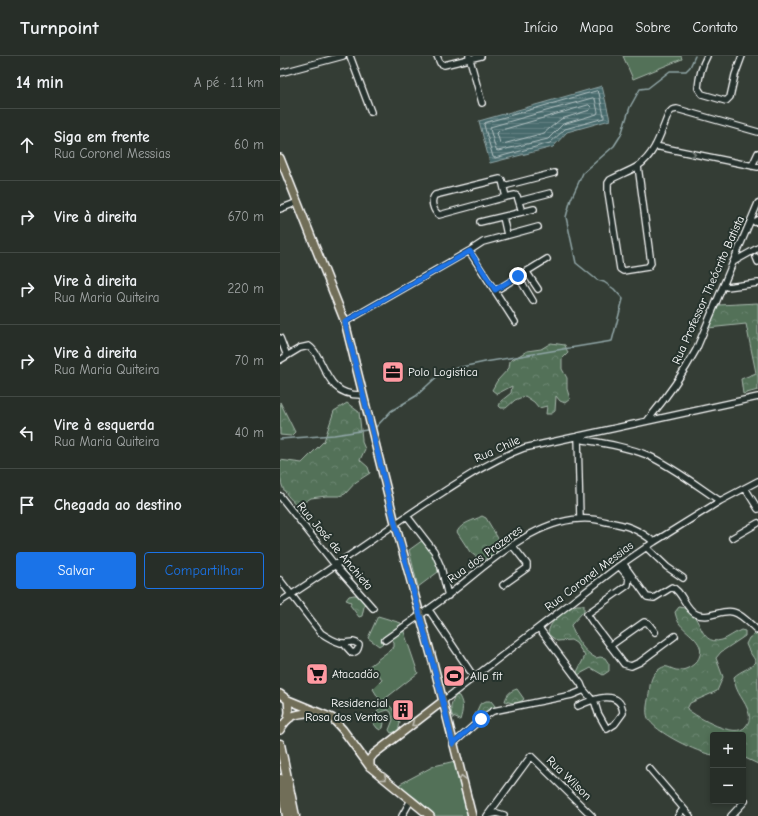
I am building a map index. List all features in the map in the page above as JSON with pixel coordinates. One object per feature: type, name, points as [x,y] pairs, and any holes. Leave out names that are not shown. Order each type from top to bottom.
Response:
[{"type":"highway","points":[[280,744],[295,816]]},
{"type":"highway","points":[[280,779],[288,816]]},
{"type":"main road","points":[[280,158],[345,322],[395,523],[472,816]]},
{"type":"main road","points":[[280,694],[288,700],[332,718],[370,767],[430,816]]},
{"type":"main road","points":[[280,730],[290,712],[288,700]]},
{"type":"main road","points":[[370,767],[369,762],[372,757],[443,702]]},
{"type":"main road","points":[[288,718],[316,712]]},
{"type":"main road","points":[[357,750],[366,752],[385,746]]},
{"type":"street","points":[[280,73],[343,56]]},
{"type":"street","points":[[350,56],[372,112]]},
{"type":"street","points":[[437,56],[440,63],[444,65],[481,56]]},
{"type":"street","points":[[707,56],[702,64],[698,88],[702,94],[726,101],[730,97],[735,75],[742,56]]},
{"type":"street","points":[[469,58],[482,103]]},
{"type":"street","points":[[638,166],[651,263],[648,267],[623,272],[620,269],[607,187],[610,180],[638,166],[649,155],[655,146],[669,113],[672,110],[677,109],[758,132]]},
{"type":"street","points":[[655,146],[755,166],[758,153]]},
{"type":"street","points":[[504,186],[554,173]]},
{"type":"street","points":[[506,197],[502,180],[499,179],[435,195],[432,200],[435,211],[439,215],[515,195],[519,200],[522,212]]},
{"type":"street","points":[[519,200],[550,193]]},
{"type":"street","points":[[280,209],[298,202]]},
{"type":"street","name":"Rua Professor Theócrito Batista","points":[[647,421],[684,373],[696,350],[758,203]]},
{"type":"street","points":[[480,222],[534,209]]},
{"type":"street","points":[[503,217],[507,234]]},
{"type":"street","points":[[345,322],[470,251],[483,242],[507,234],[538,227]]},
{"type":"street","points":[[733,262],[758,248]]},
{"type":"street","points":[[470,251],[515,322]]},
{"type":"street","points":[[495,290],[546,259]]},
{"type":"street","points":[[526,271],[538,289]]},
{"type":"street","points":[[518,276],[533,301]]},
{"type":"street","points":[[727,287],[758,283]]},
{"type":"street","points":[[280,338],[288,356]]},
{"type":"street","points":[[280,360],[300,348],[309,346],[316,354],[333,385],[350,394],[363,395]]},
{"type":"street","name":"Rua Chile","points":[[280,602],[395,523],[494,460],[524,448],[578,438],[647,421],[758,397]]},
{"type":"street","points":[[580,519],[578,438],[620,447],[646,455],[673,469],[720,501]]},
{"type":"street","name":"Rua Coronel Messias","points":[[443,702],[621,564],[720,501],[758,481]]},
{"type":"street","points":[[745,488],[758,509]]},
{"type":"street","name":"Rua José de Anchieta","points":[[280,496],[335,565],[373,608]]},
{"type":"street","points":[[407,516],[434,551],[441,567],[448,596]]},
{"type":"street","name":"Rua dos Prazeres","points":[[385,640],[448,596],[512,545],[544,528],[563,522],[580,519],[601,520],[630,526],[654,542]]},
{"type":"street","points":[[732,538],[758,524]]},
{"type":"street","points":[[503,586],[527,568],[527,564],[512,545]]},
{"type":"street","points":[[646,547],[667,567],[683,578]]},
{"type":"street","points":[[621,564],[645,595],[650,598],[657,596],[669,587],[674,588],[696,614],[700,616],[728,611],[735,612],[758,631]]},
{"type":"street","points":[[621,564],[629,578],[628,584]]},
{"type":"street","points":[[280,580],[321,633],[328,638],[343,643],[356,642],[359,645],[358,649],[352,653],[343,643]]},
{"type":"street","points":[[637,584],[628,584],[588,614],[610,646],[624,664],[631,666],[640,662],[675,636]]},
{"type":"street","points":[[429,610],[474,677]]},
{"type":"street","points":[[610,646],[644,622],[648,623],[655,632]]},
{"type":"street","points":[[539,628],[581,684],[583,689],[593,700],[607,728],[615,724],[623,713],[623,706],[614,698],[593,700],[578,706]]},
{"type":"street","points":[[453,744],[481,719],[493,711],[572,695],[582,691],[583,689]]},
{"type":"street","name":"Rua Wilson","points":[[494,805],[531,756],[592,816]]},
{"type":"street","points":[[649,768],[690,816]]},
{"type":"street","points":[[402,816],[411,800]]},
{"type":"street","points":[[731,816],[742,804]]},
{"type":"street","points":[[487,816],[494,805],[505,815]]},
{"type":"street","points":[[678,816],[683,809]]},
{"type":"street","points":[[487,816],[497,813],[505,815]]},
{"type":"green space","points":[[623,56],[681,56],[682,59],[633,79]]},
{"type":"green space","points":[[758,303],[758,390],[743,394],[741,379],[756,373],[746,324],[708,328],[719,305]]},
{"type":"green space","points":[[551,343],[565,345],[568,353],[562,359],[562,369],[567,378],[567,389],[570,399],[565,403],[560,401],[556,396],[555,411],[551,414],[546,414],[547,406],[539,408],[534,402],[525,396],[515,400],[506,408],[501,408],[499,406],[501,401],[511,393],[512,386],[497,394],[492,390],[497,381],[509,368],[510,361],[527,351],[541,349]]},
{"type":"green space","points":[[280,402],[295,432],[291,436],[280,435]]},
{"type":"green space","points":[[347,403],[359,412],[362,442],[365,449],[360,460],[368,467],[370,473],[356,482],[345,494],[339,496],[311,498],[298,506],[284,491],[282,486],[280,460],[302,463],[324,441],[334,411]]},
{"type":"green space","points":[[482,516],[486,518],[499,540],[511,535],[511,540],[506,545],[484,560],[470,552],[457,532],[465,524]]},
{"type":"green space","points":[[423,540],[434,555],[438,572],[418,587],[409,550]]},
{"type":"green space","points":[[357,595],[365,602],[362,616],[359,617],[350,605],[351,602],[346,600],[349,596]]},
{"type":"green space","points":[[577,605],[584,605],[584,611],[571,625],[580,644],[596,658],[605,658],[609,664],[609,671],[603,675],[591,668],[578,675],[577,672],[585,656],[576,643],[571,640],[557,641],[548,634],[551,625],[558,616]]},
{"type":"green space","points":[[679,607],[687,609],[693,614],[708,638],[714,641],[722,640],[741,630],[745,631],[745,636],[721,652],[716,658],[723,677],[717,691],[690,703],[687,709],[707,722],[726,729],[741,730],[749,722],[748,709],[736,688],[734,677],[756,662],[746,644],[749,638],[755,634],[758,635],[758,764],[746,758],[746,732],[710,732],[710,754],[677,741],[652,724],[648,718],[647,709],[650,685],[655,673],[663,667],[669,667],[676,670],[687,669],[697,661],[700,655],[701,650],[697,641],[682,627],[675,612]]},
{"type":"green space","points":[[378,616],[401,623],[418,673],[381,702],[373,689],[382,680],[380,676],[368,667],[394,647],[394,642],[391,638],[379,646],[368,638]]},
{"type":"green space","points":[[517,689],[524,699],[522,701],[513,703],[505,701],[509,693]]},
{"type":"green space","points":[[456,695],[461,699],[462,705],[460,720],[453,717],[451,711],[452,703]]},
{"type":"green space","points":[[486,701],[491,701],[495,708],[474,717],[480,704]]},
{"type":"green space","points":[[388,704],[392,708],[400,723],[398,731],[391,733],[389,730],[393,720],[391,712],[388,710],[378,713],[377,711],[382,706]]},
{"type":"green space","points":[[374,714],[384,723],[383,728],[380,730],[372,721],[372,716]]},
{"type":"green space","points":[[455,761],[468,816],[436,816],[417,799],[399,786],[400,784],[434,766]]},
{"type":"water","points":[[602,86],[610,120],[567,132],[553,147],[490,163],[479,121]]},
{"type":"waterway","points":[[376,427],[391,411],[416,396],[443,371],[485,362],[612,341],[623,299],[614,289],[604,282],[597,280],[576,263],[566,217],[571,199],[583,173],[614,146],[621,135],[630,107],[640,89],[648,88],[670,71],[686,71],[690,67],[695,56]]},
{"type":"waterway","points":[[280,439],[334,435],[367,430]]},
{"type":"place","name":"Polo Logistica","points":[[393,372]]},
{"type":"place","name":"Atacadão","points":[[317,674]]},
{"type":"place","name":"Allp fit","points":[[454,676]]},
{"type":"place","name":"Residencial Rosa dos Ventos","points":[[403,710]]},
{"type":"route","points":[[481,719],[453,744],[395,523],[345,322],[470,251],[495,290],[518,276]]}]
